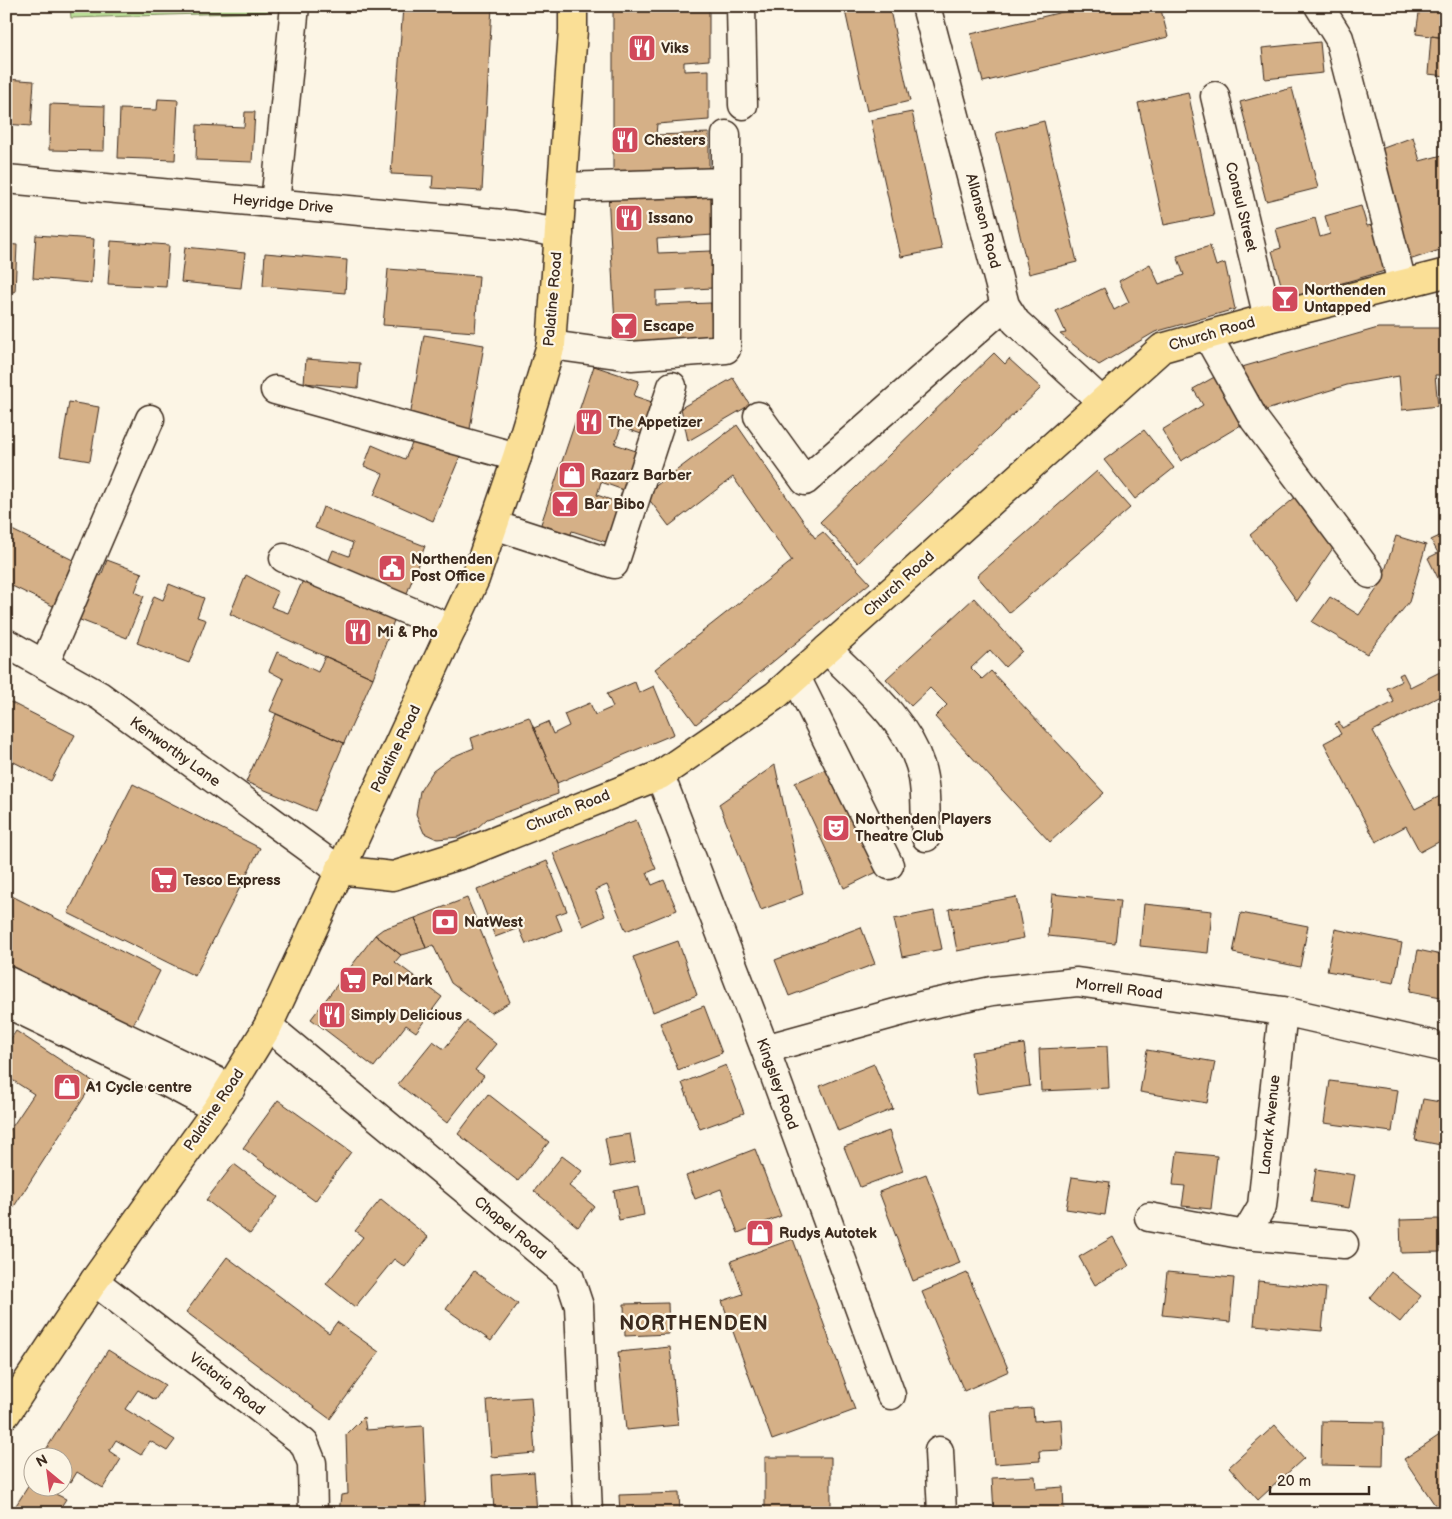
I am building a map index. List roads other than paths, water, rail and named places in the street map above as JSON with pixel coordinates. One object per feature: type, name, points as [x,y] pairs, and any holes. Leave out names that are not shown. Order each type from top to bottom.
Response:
[{"type":"main road","name":"Palatine Road","points":[[6,1414],[94,1281],[224,1099],[268,1026],[475,579],[517,457],[551,345],[563,187],[573,6]]},
{"type":"main road","name":"Church Road","points":[[339,870],[393,876],[463,854],[660,774],[776,694],[1100,401],[1162,348],[1207,334],[1402,283],[1446,274]]},
{"type":"street","points":[[275,203],[294,6]]},
{"type":"street","points":[[741,6],[743,105]]},
{"type":"street","points":[[1319,6],[1339,38],[1402,283]]},
{"type":"street","name":"Allanson Road","points":[[930,7],[1005,305],[1016,322],[1100,401]]},
{"type":"street","name":"Consul Street","points":[[1215,96],[1268,318]]},
{"type":"street","points":[[551,345],[631,356],[726,349],[726,135]]},
{"type":"street","name":"Heyridge Drive","points":[[6,179],[514,225],[559,234]]},
{"type":"street","points":[[563,187],[726,182]]},
{"type":"street","points":[[758,416],[805,481],[1005,305]]},
{"type":"street","points":[[1207,334],[1254,419],[1370,574]]},
{"type":"street","points":[[494,524],[614,564],[672,386]]},
{"type":"street","points":[[275,390],[517,457]]},
{"type":"street","points":[[45,663],[150,419]]},
{"type":"street","points":[[284,558],[452,629]]},
{"type":"street","name":"Kenworthy Lane","points":[[6,643],[45,663],[100,696],[339,870]]},
{"type":"street","points":[[827,649],[886,710],[906,734],[921,774],[924,791],[926,837]]},
{"type":"street","points":[[796,676],[889,865]]},
{"type":"street","name":"Kingsley Road","points":[[660,774],[765,1049],[891,1395]]},
{"type":"street","points":[[6,980],[224,1099]]},
{"type":"street","name":"Morrell Road","points":[[765,1049],[921,1006],[992,991],[1077,982],[1283,1011],[1446,1048]]},
{"type":"street","points":[[6,1003],[134,1065],[224,1099]]},
{"type":"street","name":"Lanark Avenue","points":[[1245,1235],[1262,1206],[1283,1011]]},
{"type":"street","name":"Chapel Road","points":[[268,1026],[569,1276],[579,1306],[588,1513]]},
{"type":"street","points":[[1149,1217],[1245,1235],[1344,1244]]},
{"type":"street","name":"Victoria Road","points":[[94,1281],[304,1443],[312,1463],[313,1513]]},
{"type":"street","points":[[939,1451],[942,1513]]},
{"type":"place","name":"Viks","points":[[642,48]]},
{"type":"place","name":"Chesters","points":[[625,140]]},
{"type":"place","name":"Issano","points":[[629,218]]},
{"type":"place","name":"Northenden Untapped","points":[[1285,299]]},
{"type":"place","name":"Escape","points":[[624,326]]},
{"type":"place","name":"The Appetizer","points":[[589,422]]},
{"type":"place","name":"Razarz Barber","points":[[572,475]]},
{"type":"place","name":"Bar Bibo","points":[[565,504]]},
{"type":"place","name":"Northenden Post Office","points":[[392,568]]},
{"type":"place","name":"Mi & Pho","points":[[358,632]]},
{"type":"place","name":"Northenden Players Theatre Club","points":[[836,828]]},
{"type":"place","name":"Tesco Express","points":[[164,880]]},
{"type":"place","name":"NatWest","points":[[445,922]]},
{"type":"place","name":"Pol Mark","points":[[353,980]]},
{"type":"place","name":"Simply Delicious","points":[[332,1015]]},
{"type":"place","name":"A1 Cycle centre","points":[[67,1087]]},
{"type":"place","name":"Rudys Autotek","points":[[760,1233]]},
{"type":"district","name":"NORTHENDEN","points":[[694,1324]]}]
